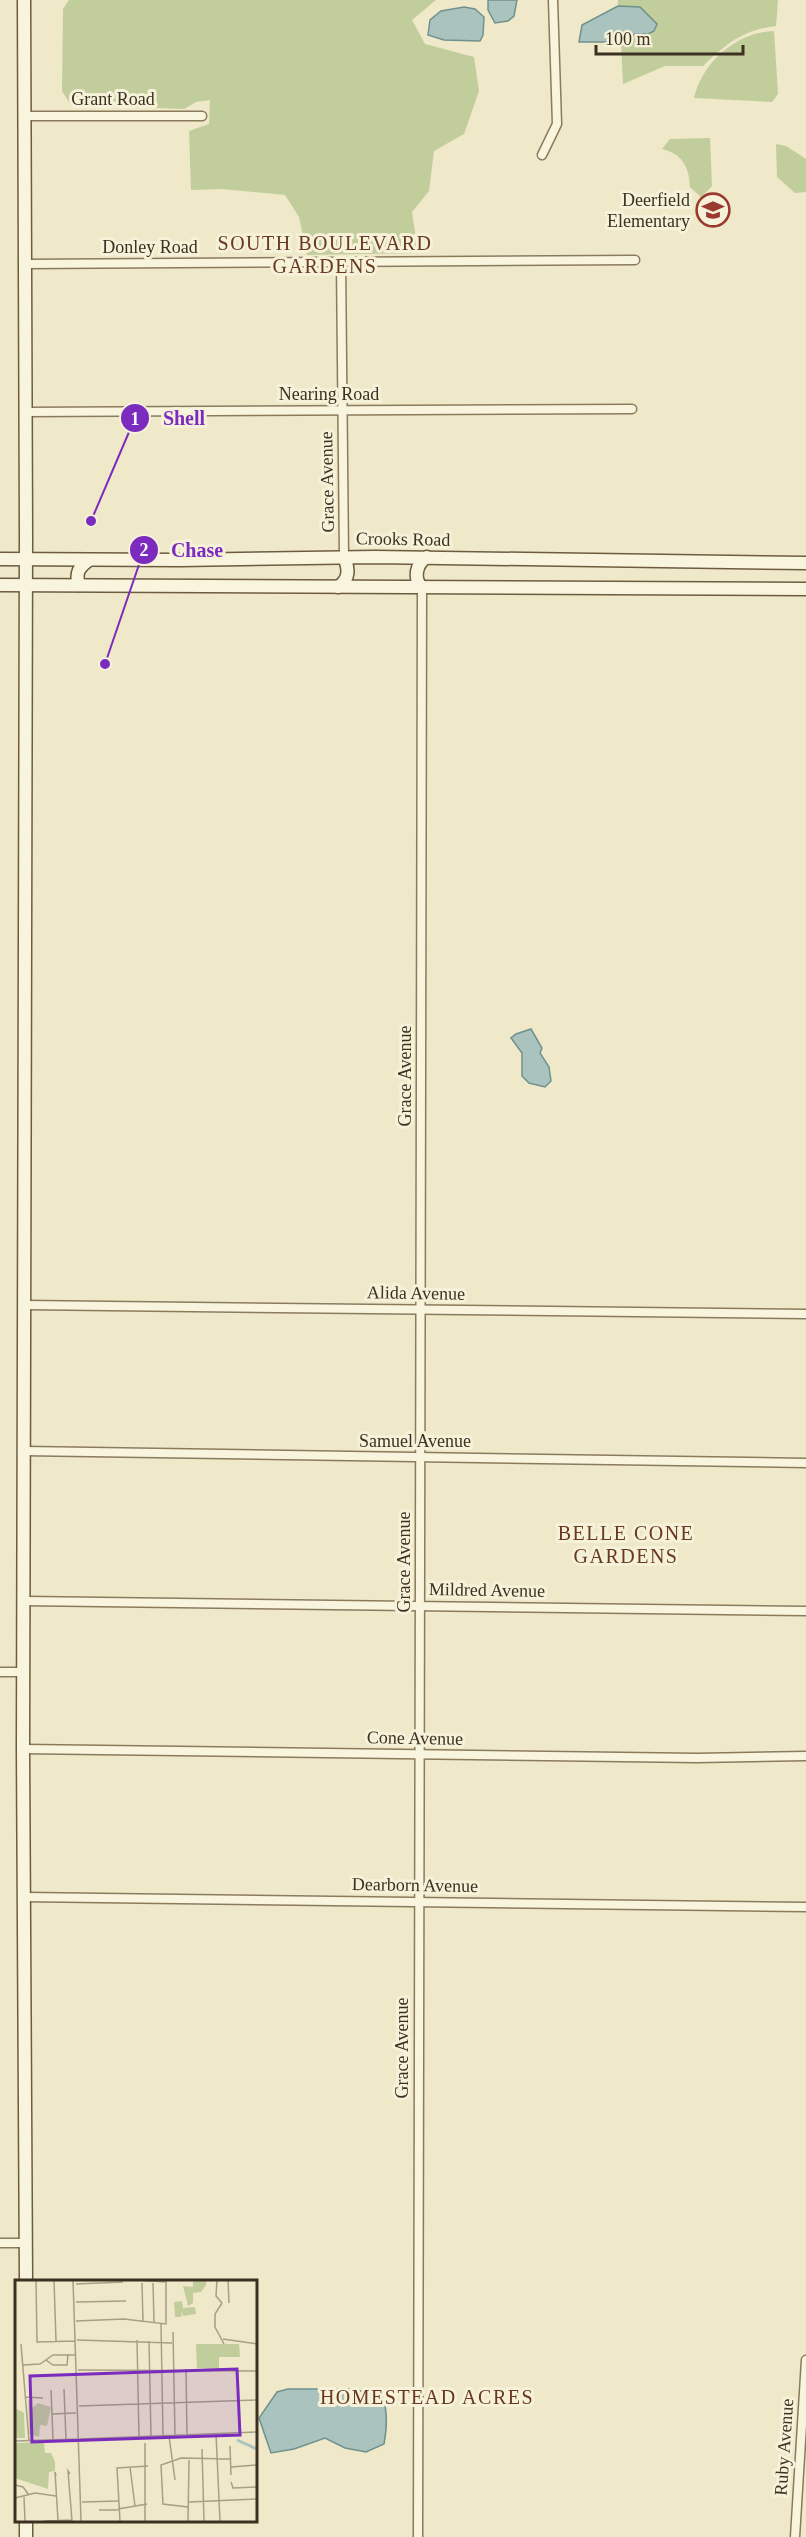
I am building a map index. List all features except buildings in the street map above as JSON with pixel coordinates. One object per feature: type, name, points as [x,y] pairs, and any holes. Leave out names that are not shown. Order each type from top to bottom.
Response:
[{"type":"main road","points":[[24,0],[26,585],[23,1749],[26,2280]]},
{"type":"main road","points":[[338,587],[348,577],[348,566],[344,556]]},
{"type":"main road","name":"Crooks Road","points":[[0,559],[180,560],[344,556],[806,563]]},
{"type":"main road","points":[[422,588],[418,583],[417,572],[422,560],[427,557]]},
{"type":"main road","points":[[79,585],[77,575],[79,569],[88,560]]},
{"type":"main road","points":[[0,585],[806,589]]},
{"type":"street","points":[[542,155],[557,124],[553,0]]},
{"type":"street","name":"Grant Road","points":[[24,116],[202,116]]},
{"type":"street","name":"Donley Road","points":[[25,264],[635,260]]},
{"type":"street","name":"Grace Avenue","points":[[341,262],[344,556]]},
{"type":"street","name":"Nearing Road","points":[[26,412],[632,409]]},
{"type":"street","name":"Grace Avenue","points":[[418,2537],[422,588]]},
{"type":"street","name":"Alida Avenue","points":[[25,1305],[806,1314]]},
{"type":"street","name":"Samuel Avenue","points":[[24,1451],[806,1462]]},
{"type":"street","name":"Mildred Avenue","points":[[24,1601],[806,1611]]},
{"type":"street","points":[[0,1672],[23,1672]]},
{"type":"street","name":"Cone Avenue","points":[[23,1749],[707,1758],[806,1756]]},
{"type":"street","name":"Dearborn Avenue","points":[[24,1897],[806,1907]]},
{"type":"street","points":[[0,2243],[26,2243]]},
{"type":"street","name":"Ruby Avenue","points":[[795,2537],[806,2360]]},
{"type":"green space","points":[[69,0],[436,0],[412,20],[425,44],[474,57],[479,91],[464,134],[434,151],[429,191],[412,212],[418,253],[307,255],[299,217],[285,195],[222,189],[191,190],[189,131],[209,124],[210,100],[196,102],[184,109],[71,105],[62,91],[63,9]]},
{"type":"green space","points":[[618,0],[778,0],[776,26],[745,34],[703,66],[665,66],[623,84],[621,42],[635,34],[648,34],[640,7],[618,6]]},
{"type":"green space","points":[[774,31],[778,94],[772,102],[694,98],[705,72],[723,51],[747,37]]},
{"type":"green space","points":[[710,138],[712,186],[701,197],[690,187],[688,173],[683,162],[675,154],[662,149],[670,139]]},
{"type":"green space","points":[[776,144],[786,146],[806,159],[806,192],[795,193],[777,177]]},
{"type":"water","points":[[488,0],[517,0],[514,16],[508,21],[495,23],[488,10]]},
{"type":"water","points":[[618,6],[640,7],[657,24],[654,31],[648,34],[635,34],[621,42],[579,42],[582,25]]},
{"type":"water","points":[[464,7],[475,9],[484,17],[483,35],[480,41],[444,40],[428,35],[430,20],[441,11]]},
{"type":"water","points":[[531,1029],[542,1048],[540,1053],[549,1067],[551,1081],[545,1087],[529,1083],[522,1076],[522,1053],[511,1038]]},
{"type":"water","points":[[288,2389],[354,2389],[383,2398],[386,2409],[384,2444],[366,2452],[345,2448],[325,2438],[294,2449],[271,2453],[259,2418],[277,2392]]},
{"type":"place","name":"Deerfield Elementary","points":[[713,210]]},
{"type":"place","name":"Shell","points":[[91,521]]},
{"type":"place","name":"Chase","points":[[105,664]]},
{"type":"district","name":"SOUTH BOULEVARD GARDENS","points":[[325,254]]},
{"type":"district","name":"BELLE CONE GARDENS","points":[[626,1544]]},
{"type":"district","name":"HOMESTEAD ACRES","points":[[427,2397]]}]
